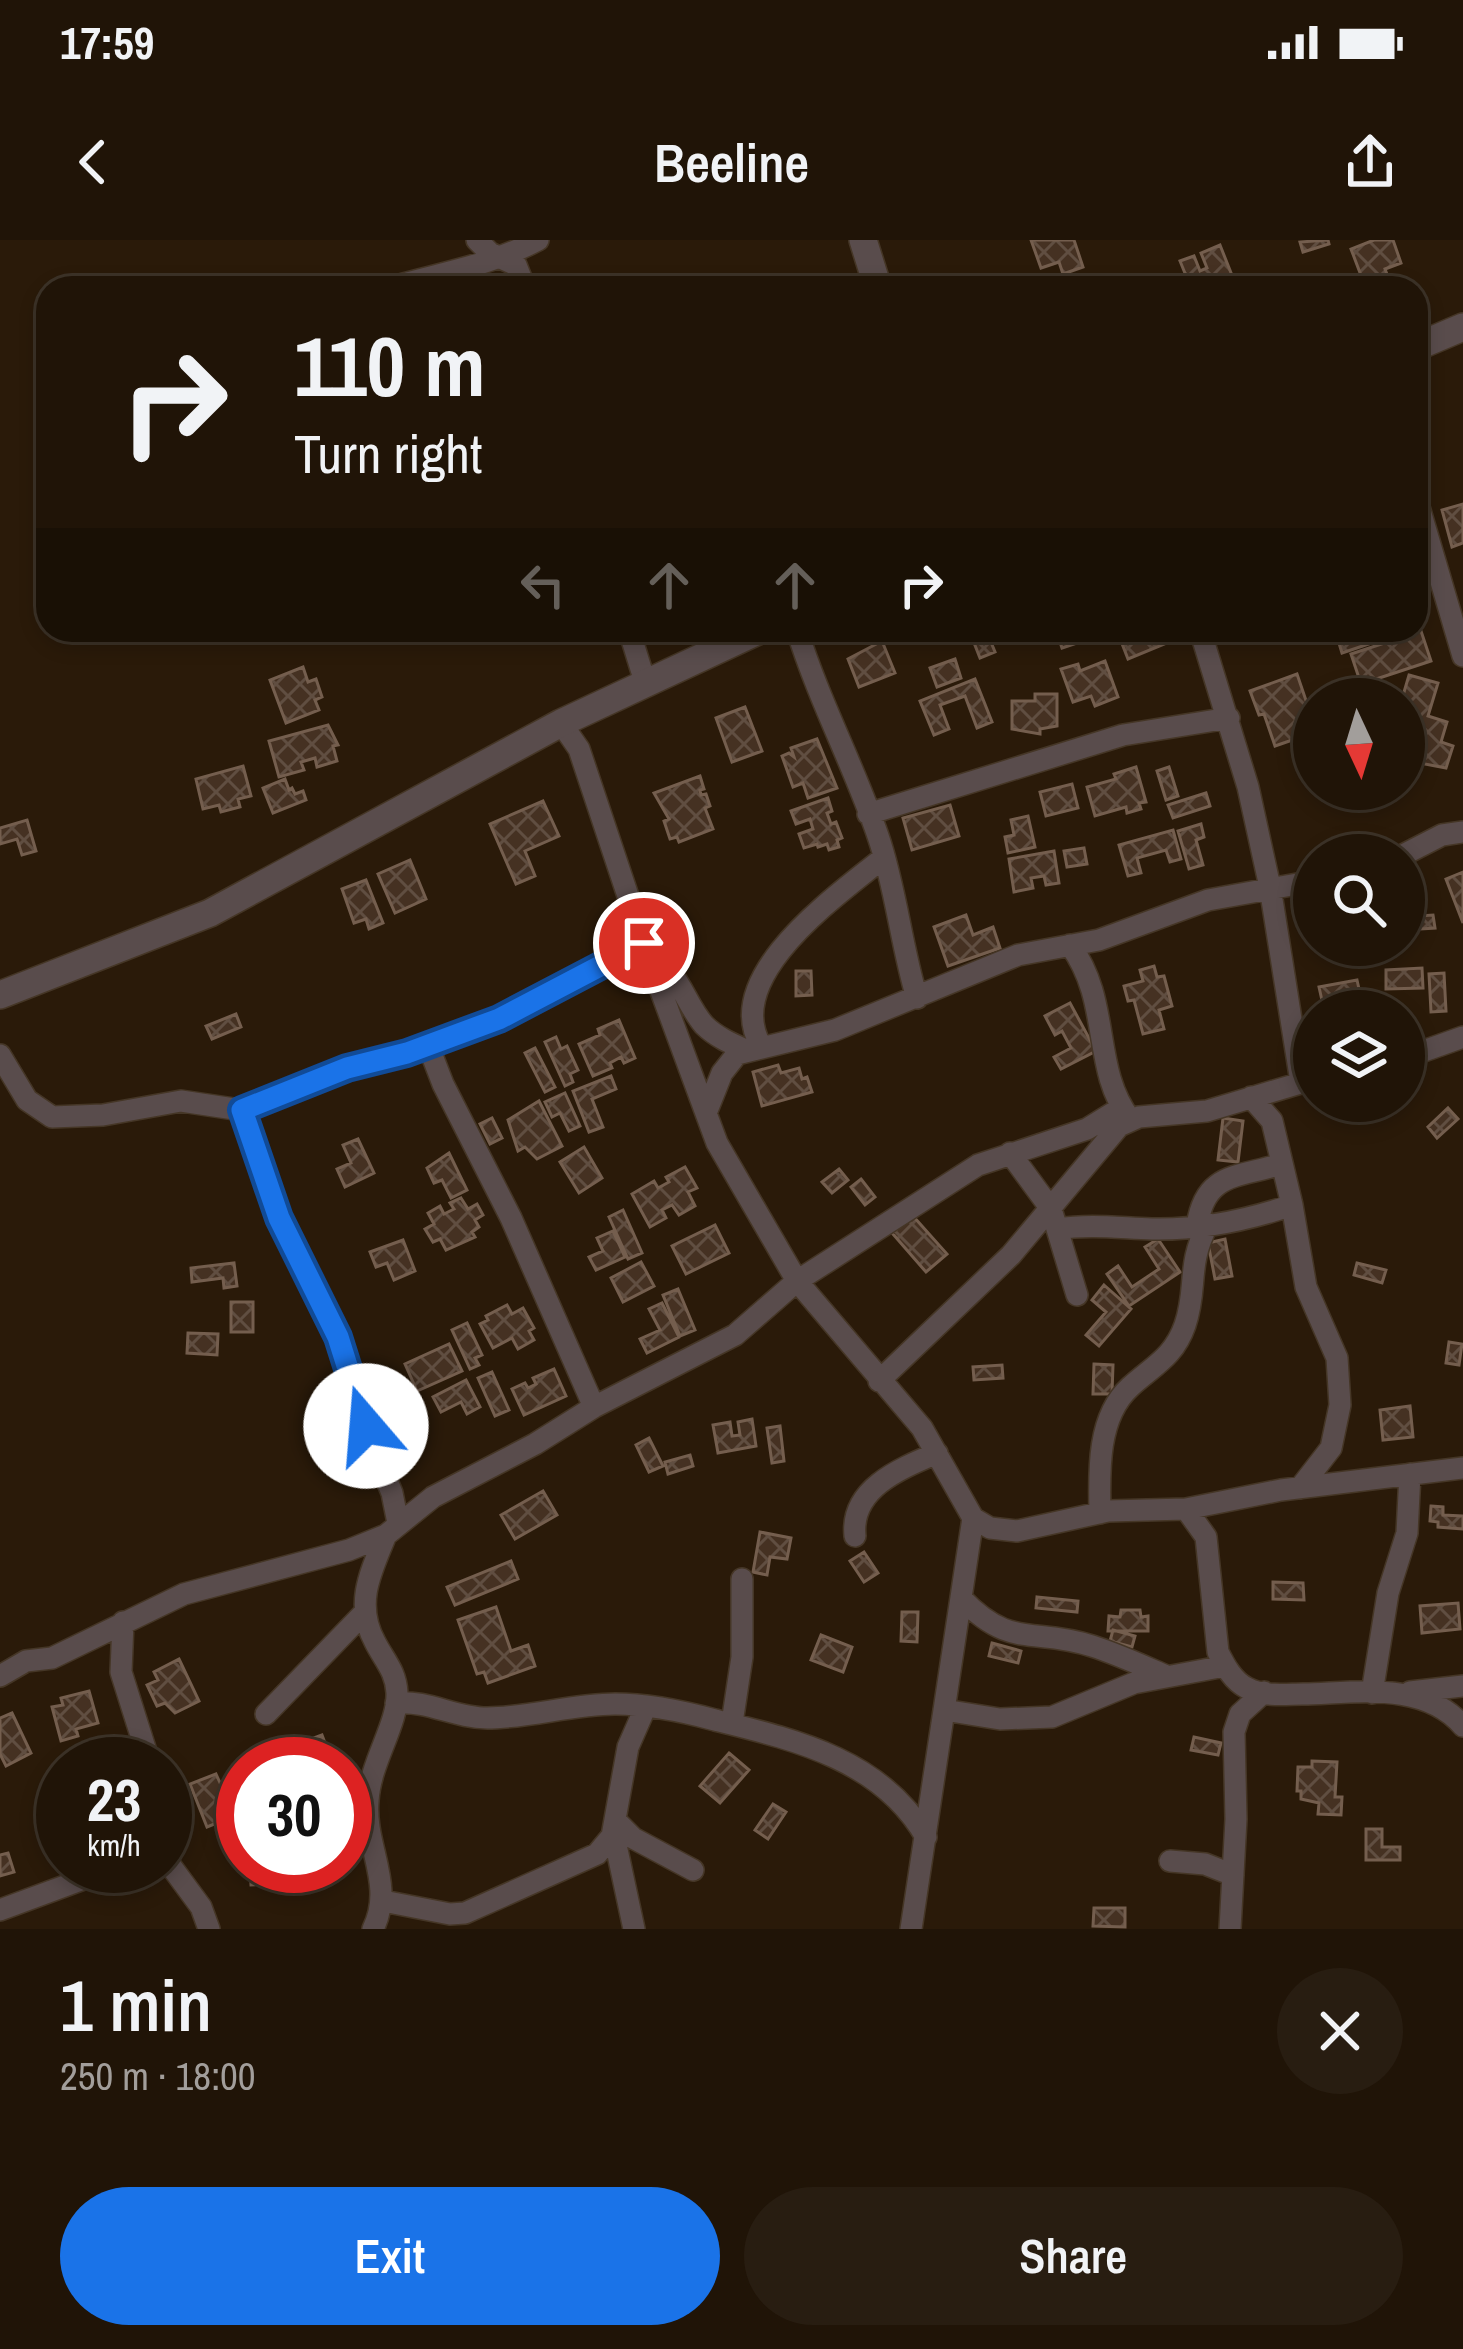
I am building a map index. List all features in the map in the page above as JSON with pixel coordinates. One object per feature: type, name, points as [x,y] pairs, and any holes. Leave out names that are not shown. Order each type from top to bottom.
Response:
[{"type":"street","points":[[477,240],[521,276]]},
{"type":"street","points":[[434,276],[504,258],[538,240]]},
{"type":"street","points":[[863,240],[874,276]]},
{"type":"street","points":[[1428,342],[1463,327]]},
{"type":"street","points":[[1428,538],[1463,656]]},
{"type":"street","points":[[633,642],[645,682]]},
{"type":"street","points":[[0,995],[210,913],[561,723],[733,642]]},
{"type":"street","points":[[800,642],[817,692],[852,764],[883,858],[917,998]]},
{"type":"street","points":[[1204,642],[1270,887],[1293,1027]]},
{"type":"street","points":[[868,814],[1123,735],[1228,718]]},
{"type":"street","points":[[561,723],[579,749],[706,1113],[744,1192],[797,1281],[922,1428],[973,1518],[990,1528],[1017,1532],[1100,1513],[1186,1509],[1300,1488],[1463,1468]]},
{"type":"street","points":[[1425,844],[1463,832]]},
{"type":"street","points":[[754,1049],[753,1026],[765,973],[805,923],[883,858]]},
{"type":"street","points":[[706,1113],[722,1073],[737,1054],[835,1030],[1018,955],[1100,940],[1208,900],[1293,883]]},
{"type":"street","points":[[879,1381],[1054,1219],[1126,1114],[1101,1036],[1094,987],[1070,945]]},
{"type":"street","points":[[0,1055],[27,1100],[52,1117],[181,1101],[242,1110],[347,1068],[499,1019],[646,950]]},
{"type":"street","points":[[646,950],[674,973],[703,1024],[754,1049]]},
{"type":"street","points":[[1425,1051],[1463,1037]]},
{"type":"street","points":[[428,1045],[594,1407]]},
{"type":"street","points":[[0,1676],[26,1661],[52,1658],[184,1594],[349,1550],[392,1529],[433,1497],[735,1335],[797,1281],[978,1165],[1126,1114],[1208,1111],[1293,1085]]},
{"type":"street","points":[[1272,1121],[1293,1094]]},
{"type":"street","points":[[1252,1097],[1272,1121],[1306,1287],[1337,1358],[1340,1405],[1332,1442],[1300,1488]]},
{"type":"street","points":[[242,1110],[279,1218],[338,1337],[360,1414],[392,1493],[392,1529],[366,1585],[364,1613],[394,1675],[396,1703],[373,1768],[367,1803],[383,1900],[373,1929]]},
{"type":"street","points":[[1010,1154],[1054,1219],[1077,1295]]},
{"type":"street","points":[[1100,1513],[1105,1430],[1126,1390],[1173,1351],[1186,1324],[1202,1225],[1200,1204],[1214,1186],[1229,1178],[1281,1164]]},
{"type":"street","points":[[1054,1219],[1156,1229],[1257,1217],[1292,1205]]},
{"type":"street","points":[[1332,1442],[1351,1470],[1373,1479]]},
{"type":"street","points":[[855,1536],[853,1516],[866,1495],[938,1454]]},
{"type":"street","points":[[1372,1693],[1388,1593],[1407,1533],[1409,1474]]},
{"type":"street","points":[[1186,1509],[1206,1537],[1218,1652],[1225,1666],[1249,1689],[1426,1699],[1463,1726]]},
{"type":"street","points":[[911,1929],[973,1518]]},
{"type":"street","points":[[732,1723],[742,1657],[742,1579]]},
{"type":"street","points":[[961,1598],[986,1623],[1004,1631],[1091,1646],[1165,1675]]},
{"type":"street","points":[[266,1714],[364,1613]]},
{"type":"street","points":[[123,1622],[121,1672],[141,1737]]},
{"type":"street","points":[[944,1710],[1000,1719],[1052,1718],[1134,1683],[1225,1666]]},
{"type":"street","points":[[1396,1694],[1463,1685]]},
{"type":"street","points":[[1229,1929],[1234,1732],[1240,1714],[1264,1692]]},
{"type":"street","points":[[396,1703],[490,1718],[589,1704],[646,1706],[732,1723],[790,1739],[863,1772],[912,1812],[926,1837]]},
{"type":"street","points":[[383,1900],[465,1913],[582,1863],[607,1846],[615,1826],[628,1747],[646,1706]]},
{"type":"street","points":[[615,1826],[693,1870]]},
{"type":"street","points":[[615,1826],[634,1929]]},
{"type":"street","points":[[1170,1861],[1205,1864],[1233,1874]]},
{"type":"street","points":[[0,1910],[46,1893]]},
{"type":"street","points":[[191,1893],[209,1929]]},
{"type":"building","points":[[1031,240],[1074,240],[1083,267],[1063,274],[1059,262],[1041,268]]},
{"type":"building","points":[[1328,240],[1329,244],[1303,252],[1300,242]]},
{"type":"building","points":[[1374,240],[1393,240],[1401,263],[1385,269],[1388,276],[1361,276],[1351,249]]},
{"type":"building","points":[[1220,245],[1232,276],[1186,276],[1180,261],[1194,256],[1200,271],[1207,268],[1201,253]]},
{"type":"building","points":[[1463,504],[1463,543],[1452,547],[1442,510]]},
{"type":"building","points":[[882,642],[895,673],[859,687],[848,659]]},
{"type":"building","points":[[974,642],[991,642],[995,652],[980,658]]},
{"type":"building","points":[[1121,642],[1167,642],[1167,643],[1128,659]]},
{"type":"building","points":[[1339,642],[1375,642],[1342,653]]},
{"type":"building","points":[[1388,642],[1425,642],[1431,661],[1379,678],[1359,678],[1351,654]]},
{"type":"building","points":[[955,659],[961,678],[937,687],[930,668]]},
{"type":"building","points":[[1105,661],[1118,697],[1095,706],[1091,696],[1073,702],[1061,669],[1078,664],[1080,671]]},
{"type":"building","points":[[303,667],[308,682],[316,679],[322,697],[315,700],[319,710],[286,723],[270,680]]},
{"type":"building","points":[[1297,674],[1298,678],[1293,678],[1293,740],[1275,746],[1250,691]]},
{"type":"building","points":[[975,679],[992,722],[977,728],[965,696],[940,705],[949,729],[934,735],[920,701]]},
{"type":"building","points":[[1425,679],[1438,683],[1428,716],[1447,722],[1441,742],[1453,746],[1446,768],[1425,764]]},
{"type":"building","points":[[1035,694],[1057,694],[1057,726],[1040,729],[1040,734],[1012,729],[1012,701],[1035,701]]},
{"type":"building","points":[[745,707],[762,751],[732,762],[716,718]]},
{"type":"building","points":[[328,725],[338,745],[333,746],[337,761],[317,767],[315,758],[301,762],[304,770],[279,777],[269,741]]},
{"type":"building","points":[[817,739],[837,788],[808,798],[803,783],[793,787],[782,756],[794,757],[791,748]]},
{"type":"building","points":[[243,766],[251,796],[238,799],[240,807],[221,812],[219,805],[203,809],[196,779]]},
{"type":"building","points":[[1136,767],[1146,802],[1139,803],[1141,809],[1127,813],[1126,807],[1095,816],[1087,787]]},
{"type":"building","points":[[1169,767],[1178,796],[1166,800],[1157,771]]},
{"type":"building","points":[[700,776],[713,829],[679,842],[677,837],[670,839],[664,821],[669,819],[654,793]]},
{"type":"building","points":[[285,779],[289,790],[303,791],[306,800],[273,813],[263,788]]},
{"type":"building","points":[[1072,784],[1078,808],[1046,816],[1040,792]]},
{"type":"building","points":[[1206,793],[1210,806],[1173,818],[1168,805]]},
{"type":"building","points":[[828,798],[832,811],[827,813],[842,838],[837,840],[839,847],[829,850],[827,844],[817,844],[804,848],[799,834],[813,829],[810,819],[796,824],[791,811]]},
{"type":"building","points":[[543,801],[559,836],[525,851],[535,876],[516,884],[490,824]]},
{"type":"building","points":[[950,805],[959,836],[912,850],[903,818]]},
{"type":"building","points":[[1028,816],[1035,847],[1008,853],[1005,837],[1014,835],[1011,820]]},
{"type":"building","points":[[27,820],[36,851],[22,855],[17,839],[0,844],[0,828]]},
{"type":"building","points":[[1201,824],[1204,837],[1196,840],[1203,865],[1189,869],[1178,831]]},
{"type":"building","points":[[1173,830],[1181,859],[1170,862],[1166,850],[1137,858],[1141,873],[1128,876],[1119,845]]},
{"type":"building","points":[[1084,848],[1087,864],[1067,867],[1064,851]]},
{"type":"building","points":[[1054,851],[1059,883],[1046,885],[1044,876],[1031,878],[1033,888],[1014,892],[1009,859]]},
{"type":"building","points":[[410,860],[426,899],[395,913],[378,874]]},
{"type":"building","points":[[1463,872],[1463,923],[1446,879]]},
{"type":"building","points":[[366,880],[383,923],[369,929],[366,919],[354,923],[342,889]]},
{"type":"building","points":[[966,915],[973,935],[993,927],[1000,948],[948,966],[934,927]]},
{"type":"building","points":[[1433,915],[1435,928],[1425,929],[1425,916]]},
{"type":"building","points":[[1154,966],[1157,977],[1164,976],[1172,1006],[1159,1010],[1164,1029],[1143,1034],[1134,1000],[1128,1001],[1124,986],[1143,981],[1140,970]]},
{"type":"building","points":[[1422,968],[1423,988],[1386,989],[1386,970]]},
{"type":"building","points":[[796,971],[811,971],[812,995],[796,996]]},
{"type":"building","points":[[1444,973],[1446,1011],[1431,1012],[1429,974]]},
{"type":"building","points":[[1357,980],[1359,990],[1320,990]]},
{"type":"building","points":[[1070,1003],[1096,1051],[1061,1069],[1054,1057],[1071,1048],[1062,1031],[1055,1035],[1045,1016]]},
{"type":"building","points":[[236,1014],[241,1027],[212,1039],[206,1026]]},
{"type":"building","points":[[619,1020],[635,1058],[624,1063],[621,1057],[610,1063],[612,1068],[593,1076],[579,1044]]},
{"type":"building","points":[[556,1037],[561,1049],[567,1046],[578,1070],[570,1074],[573,1082],[565,1086],[545,1042]]},
{"type":"building","points":[[535,1048],[555,1087],[545,1092],[525,1053]]},
{"type":"building","points":[[778,1065],[781,1073],[799,1068],[812,1092],[762,1106],[753,1072]]},
{"type":"building","points":[[611,1076],[616,1089],[592,1099],[603,1127],[589,1132],[573,1091]]},
{"type":"building","points":[[565,1093],[580,1126],[569,1131],[560,1113],[552,1117],[545,1102]]},
{"type":"building","points":[[539,1101],[562,1146],[537,1159],[525,1147],[518,1151],[508,1120]]},
{"type":"building","points":[[1448,1108],[1458,1119],[1437,1138],[1428,1127]]},
{"type":"building","points":[[492,1118],[502,1138],[490,1144],[480,1124]]},
{"type":"building","points":[[1223,1118],[1243,1121],[1238,1162],[1218,1160]]},
{"type":"building","points":[[358,1139],[374,1173],[345,1187],[337,1169],[351,1163],[343,1145]]},
{"type":"building","points":[[584,1147],[602,1178],[579,1193],[560,1162]]},
{"type":"building","points":[[449,1153],[467,1190],[451,1198],[442,1180],[434,1183],[427,1168]]},
{"type":"building","points":[[685,1167],[697,1188],[688,1192],[695,1206],[679,1215],[672,1205],[662,1210],[666,1218],[650,1227],[632,1194],[654,1181],[658,1188],[669,1182],[666,1177]]},
{"type":"building","points":[[839,1169],[848,1180],[832,1193],[822,1182]]},
{"type":"building","points":[[861,1179],[875,1197],[865,1205],[851,1187]]},
{"type":"building","points":[[461,1198],[468,1209],[477,1204],[483,1215],[475,1220],[479,1227],[472,1232],[475,1237],[446,1250],[425,1229],[434,1224],[428,1213],[440,1206],[444,1214],[454,1209],[450,1203]]},
{"type":"building","points":[[623,1210],[642,1253],[628,1259],[609,1217]]},
{"type":"building","points":[[913,1216],[947,1254],[926,1272],[892,1233]]},
{"type":"building","points":[[715,1225],[729,1253],[686,1274],[672,1246]]},
{"type":"building","points":[[613,1231],[625,1257],[596,1270],[589,1257],[603,1251],[597,1238]]},
{"type":"building","points":[[1158,1239],[1180,1272],[1129,1306],[1107,1274],[1118,1266],[1132,1287],[1159,1269],[1145,1247]]},
{"type":"building","points":[[1225,1239],[1232,1276],[1215,1279],[1208,1243]]},
{"type":"building","points":[[403,1240],[415,1271],[394,1280],[387,1263],[376,1267],[370,1252]]},
{"type":"building","points":[[641,1262],[654,1286],[623,1302],[611,1278]]},
{"type":"building","points":[[234,1263],[237,1286],[224,1288],[223,1278],[192,1282],[191,1268]]},
{"type":"building","points":[[1357,1263],[1386,1270],[1382,1283],[1354,1275]]},
{"type":"building","points":[[1104,1285],[1131,1309],[1099,1346],[1086,1335],[1106,1312],[1092,1300]]},
{"type":"building","points":[[678,1289],[695,1330],[680,1336],[663,1295]]},
{"type":"building","points":[[231,1302],[253,1302],[253,1332],[231,1332]]},
{"type":"building","points":[[662,1303],[679,1337],[647,1353],[640,1339],[660,1330],[649,1309]]},
{"type":"building","points":[[507,1305],[512,1314],[523,1308],[534,1328],[529,1331],[534,1340],[518,1349],[512,1338],[493,1348],[480,1324]]},
{"type":"building","points":[[467,1323],[482,1355],[475,1358],[479,1365],[470,1369],[452,1330]]},
{"type":"building","points":[[188,1333],[218,1334],[217,1355],[187,1353]]},
{"type":"building","points":[[1449,1342],[1462,1344],[1459,1365],[1446,1363]]},
{"type":"building","points":[[449,1344],[462,1371],[417,1391],[405,1364]]},
{"type":"building","points":[[1094,1364],[1113,1365],[1112,1394],[1093,1394]]},
{"type":"building","points":[[1002,1365],[1003,1378],[974,1380],[973,1367]]},
{"type":"building","points":[[554,1369],[566,1396],[524,1415],[512,1389],[525,1383],[528,1388],[536,1384],[533,1378]]},
{"type":"building","points":[[492,1372],[509,1410],[495,1416],[478,1378]]},
{"type":"building","points":[[466,1380],[480,1407],[467,1414],[461,1402],[441,1412],[433,1397]]},
{"type":"building","points":[[1410,1406],[1413,1437],[1383,1440],[1380,1410]]},
{"type":"building","points":[[752,1419],[756,1446],[718,1453],[713,1425],[730,1422],[732,1436],[740,1435],[738,1422]]},
{"type":"building","points":[[780,1426],[784,1461],[772,1463],[767,1428]]},
{"type":"building","points":[[649,1438],[663,1466],[649,1472],[636,1445]]},
{"type":"building","points":[[690,1455],[693,1466],[668,1474],[665,1462]]},
{"type":"building","points":[[543,1491],[557,1515],[515,1539],[501,1515]]},
{"type":"building","points":[[1431,1506],[1443,1507],[1443,1515],[1463,1516],[1463,1529],[1438,1527],[1438,1522],[1430,1521]]},
{"type":"building","points":[[760,1532],[791,1538],[787,1559],[770,1557],[767,1575],[753,1572]]},
{"type":"building","points":[[864,1552],[878,1573],[864,1582],[850,1561]]},
{"type":"building","points":[[511,1561],[518,1579],[455,1605],[447,1587]]},
{"type":"building","points":[[1273,1582],[1303,1583],[1304,1600],[1273,1599]]},
{"type":"building","points":[[1037,1597],[1078,1601],[1077,1612],[1036,1608]]},
{"type":"building","points":[[1458,1603],[1460,1629],[1422,1633],[1420,1606]]},
{"type":"building","points":[[496,1607],[511,1651],[528,1645],[535,1666],[488,1683],[484,1672],[477,1674],[458,1620]]},
{"type":"building","points":[[1121,1610],[1140,1610],[1141,1617],[1148,1616],[1148,1631],[1108,1631],[1109,1616],[1120,1617]]},
{"type":"building","points":[[902,1612],[918,1612],[917,1642],[901,1641]]},
{"type":"building","points":[[1113,1630],[1135,1636],[1132,1647],[1110,1641]]},
{"type":"building","points":[[821,1635],[852,1647],[843,1672],[811,1660]]},
{"type":"building","points":[[992,1643],[1021,1651],[1018,1663],[989,1656]]},
{"type":"building","points":[[179,1659],[199,1701],[175,1713],[165,1703],[157,1706],[147,1685],[158,1680],[154,1672]]},
{"type":"building","points":[[89,1691],[98,1723],[76,1729],[78,1736],[60,1737],[52,1707],[63,1705],[61,1698]]},
{"type":"building","points":[[12,1713],[31,1753],[6,1766],[0,1754],[0,1718]]},
{"type":"building","points":[[1194,1737],[1221,1743],[1218,1755],[1191,1750]]},
{"type":"building","points":[[729,1753],[749,1770],[720,1803],[700,1786]]},
{"type":"building","points":[[1312,1761],[1337,1762],[1335,1797],[1342,1797],[1341,1815],[1318,1814],[1319,1803],[1301,1799],[1298,1767],[1312,1767]]},
{"type":"building","points":[[216,1774],[216,1823],[207,1827],[192,1783]]},
{"type":"building","points":[[773,1804],[786,1812],[768,1839],[755,1830]]},
{"type":"building","points":[[1366,1829],[1382,1829],[1382,1847],[1400,1847],[1400,1860],[1366,1860]]},
{"type":"building","points":[[8,1853],[14,1872],[0,1876],[0,1855]]},
{"type":"building","points":[[1094,1908],[1125,1908],[1125,1927],[1093,1926]]},
{"type":"route","points":[[366,1426],[338,1337],[279,1218],[242,1110],[347,1068],[407,1053],[499,1019],[644,943]]}]
